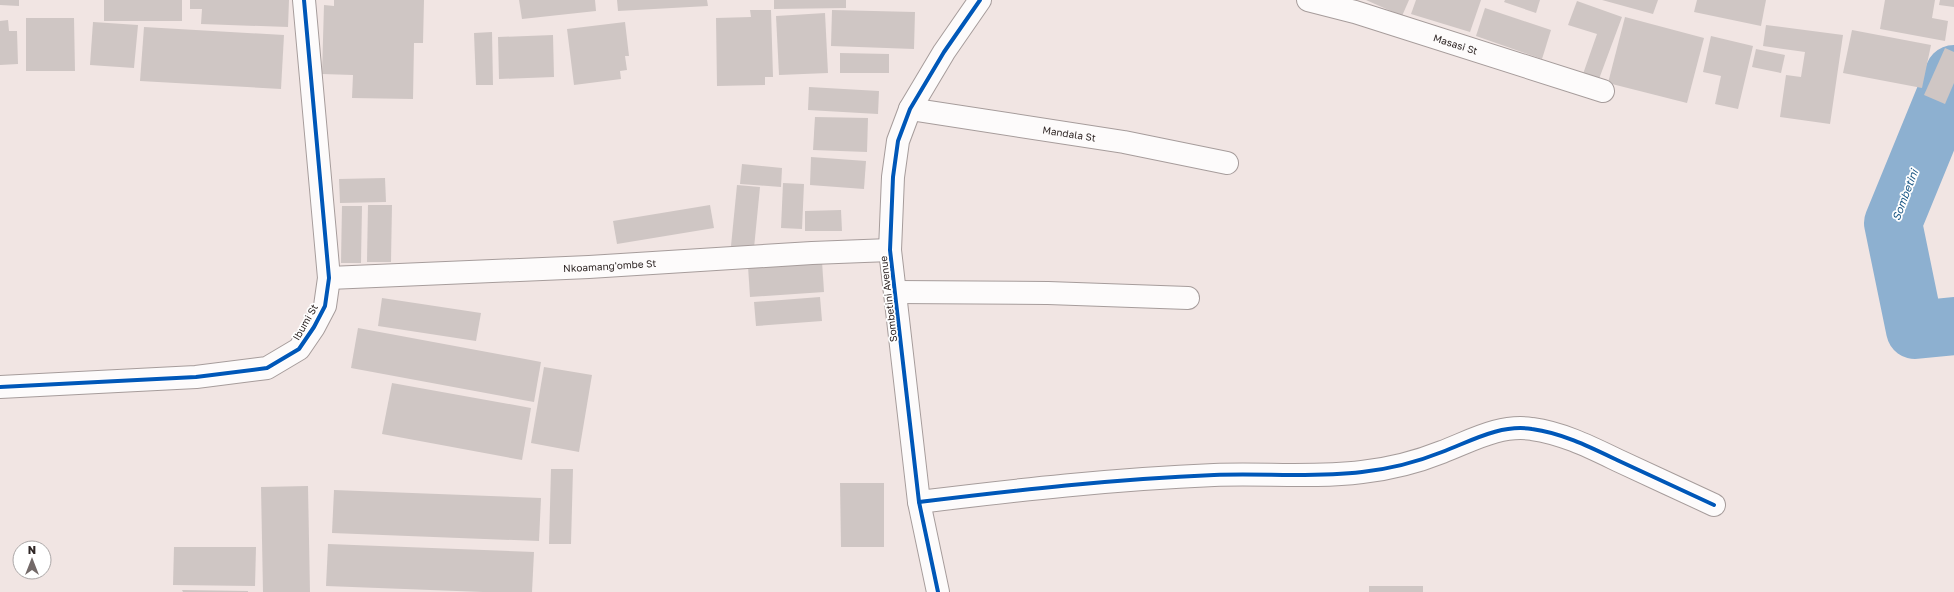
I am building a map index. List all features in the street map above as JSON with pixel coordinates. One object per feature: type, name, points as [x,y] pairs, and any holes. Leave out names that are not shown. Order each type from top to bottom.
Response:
[{"type":"street","name":"Ibumi St","points":[[0,387],[196,377],[267,368],[299,349],[314,327],[325,306],[330,278],[304,0]]},
{"type":"street","name":"Sombetini Avenue","points":[[938,592],[919,502],[890,250],[893,177],[898,141],[910,109],[944,52],[980,0]]},
{"type":"street","name":"Masasi St","points":[[1308,0],[1355,12],[1603,91]]},
{"type":"street","name":"Mandala St","points":[[910,109],[1124,142],[1227,163]]},
{"type":"street","name":"Nkoamang'ombe St","points":[[330,278],[589,267],[804,253],[890,250]]},
{"type":"street","points":[[896,292],[1048,293],[1188,298]]},
{"type":"street","points":[[919,502],[1063,485],[1133,480],[1215,475],[1321,475],[1363,472],[1407,463],[1441,452],[1485,434],[1509,428],[1531,428],[1572,439],[1714,505]]},
{"type":"building","points":[[0,0],[19,0],[19,6],[0,5]]},
{"type":"building","points":[[104,0],[182,0],[182,21],[104,21]]},
{"type":"building","points":[[190,0],[289,0],[288,27],[201,24],[202,9],[190,9]]},
{"type":"building","points":[[334,0],[424,0],[423,43],[414,43],[413,99],[352,98],[353,75],[322,74],[324,5],[334,6]]},
{"type":"building","points":[[519,0],[595,0],[596,11],[522,19]]},
{"type":"building","points":[[617,0],[707,0],[708,6],[618,11]]},
{"type":"building","points":[[774,0],[846,0],[846,8],[774,9]]},
{"type":"building","points":[[1366,0],[1409,0],[1402,16]]},
{"type":"building","points":[[1416,0],[1481,0],[1470,32],[1411,14]]},
{"type":"building","points":[[1505,0],[1540,0],[1536,13],[1504,2]]},
{"type":"building","points":[[1602,0],[1658,0],[1653,14]]},
{"type":"building","points":[[1697,0],[1766,0],[1761,26],[1694,12]]},
{"type":"building","points":[[1885,0],[1935,0],[1932,18],[1948,21],[1945,41],[1880,29]]},
{"type":"building","points":[[1940,0],[1954,0],[1954,7],[1939,5]]},
{"type":"building","points":[[1577,1],[1622,17],[1599,79],[1583,74],[1597,34],[1568,25]]},
{"type":"building","points":[[1485,8],[1551,30],[1542,59],[1476,36]]},
{"type":"building","points":[[750,10],[771,10],[773,77],[765,77],[765,85],[717,86],[716,18],[751,17]]},
{"type":"building","points":[[832,10],[915,12],[914,49],[831,46]]},
{"type":"building","points":[[825,13],[828,73],[779,75],[776,16]]},
{"type":"building","points":[[1625,17],[1704,38],[1687,103],[1608,83]]},
{"type":"building","points":[[26,18],[74,18],[75,71],[26,71]]},
{"type":"building","points":[[8,20],[9,31],[17,31],[18,64],[0,65],[0,21]]},
{"type":"building","points":[[93,22],[138,25],[134,68],[90,65]]},
{"type":"building","points":[[625,22],[629,56],[625,56],[627,70],[620,71],[621,79],[574,85],[567,29]]},
{"type":"building","points":[[1766,25],[1843,35],[1830,124],[1780,117],[1786,75],[1801,77],[1805,52],[1763,46]]},
{"type":"building","points":[[144,27],[284,35],[281,89],[140,81]]},
{"type":"building","points":[[1852,30],[1931,45],[1922,88],[1843,73]]},
{"type":"building","points":[[492,32],[493,85],[476,85],[474,33]]},
{"type":"building","points":[[553,35],[554,77],[499,79],[498,37]]},
{"type":"building","points":[[1711,36],[1753,46],[1738,109],[1715,104],[1721,76],[1703,72]]},
{"type":"building","points":[[1945,48],[1954,52],[1954,83],[1945,104],[1924,95]]},
{"type":"building","points":[[1756,49],[1785,55],[1781,73],[1752,67]]},
{"type":"building","points":[[840,53],[889,54],[889,73],[840,73]]},
{"type":"building","points":[[809,87],[879,91],[878,114],[808,110]]},
{"type":"building","points":[[815,117],[868,118],[867,152],[813,150]]},
{"type":"building","points":[[811,157],[866,161],[864,189],[810,185]]},
{"type":"building","points":[[742,164],[782,168],[781,187],[740,184]]},
{"type":"building","points":[[385,178],[386,202],[340,203],[339,179]]},
{"type":"building","points":[[783,183],[804,184],[802,229],[781,228]]},
{"type":"building","points":[[737,185],[760,187],[754,248],[731,246]]},
{"type":"building","points":[[368,205],[392,205],[391,262],[367,262]]},
{"type":"building","points":[[710,205],[714,228],[617,244],[613,221]]},
{"type":"building","points":[[342,206],[362,206],[361,263],[341,263]]},
{"type":"building","points":[[841,210],[842,231],[805,231],[805,211]]},
{"type":"building","points":[[822,261],[824,292],[750,297],[748,266]]},
{"type":"building","points":[[820,297],[822,321],[756,326],[754,302]]},
{"type":"building","points":[[382,298],[481,313],[476,341],[378,326]]},
{"type":"building","points":[[358,328],[541,362],[534,402],[351,368]]},
{"type":"building","points":[[544,367],[592,375],[579,452],[531,443]]},
{"type":"building","points":[[392,383],[531,408],[522,460],[382,434]]},
{"type":"building","points":[[551,469],[573,469],[571,544],[549,544]]},
{"type":"building","points":[[840,483],[884,483],[884,547],[841,547]]},
{"type":"building","points":[[308,486],[310,592],[263,592],[261,487]]},
{"type":"building","points":[[334,490],[541,498],[539,541],[332,533]]},
{"type":"building","points":[[328,544],[534,552],[532,592],[483,592],[326,586]]},
{"type":"building","points":[[174,547],[256,547],[255,586],[173,585]]},
{"type":"building","points":[[1369,586],[1423,586],[1423,592],[1369,592]]},
{"type":"building","points":[[182,590],[248,591],[248,592],[183,592]]},
{"type":"waterway","name":"Sombetini","points":[[1954,74],[1893,223],[1915,330],[1954,326]]},
{"type":"cycle path","points":[[0,387],[196,377],[267,368],[299,349],[314,327],[325,306],[329,278],[304,0]]},
{"type":"cycle path","points":[[938,592],[919,502],[890,250],[893,177],[898,141],[910,109],[944,52],[980,0]]},
{"type":"cycle path","points":[[919,502],[1029,489],[1140,479],[1214,475],[1325,475],[1362,472],[1413,462],[1432,456],[1486,434],[1520,428],[1543,431],[1576,441],[1714,505]]}]
